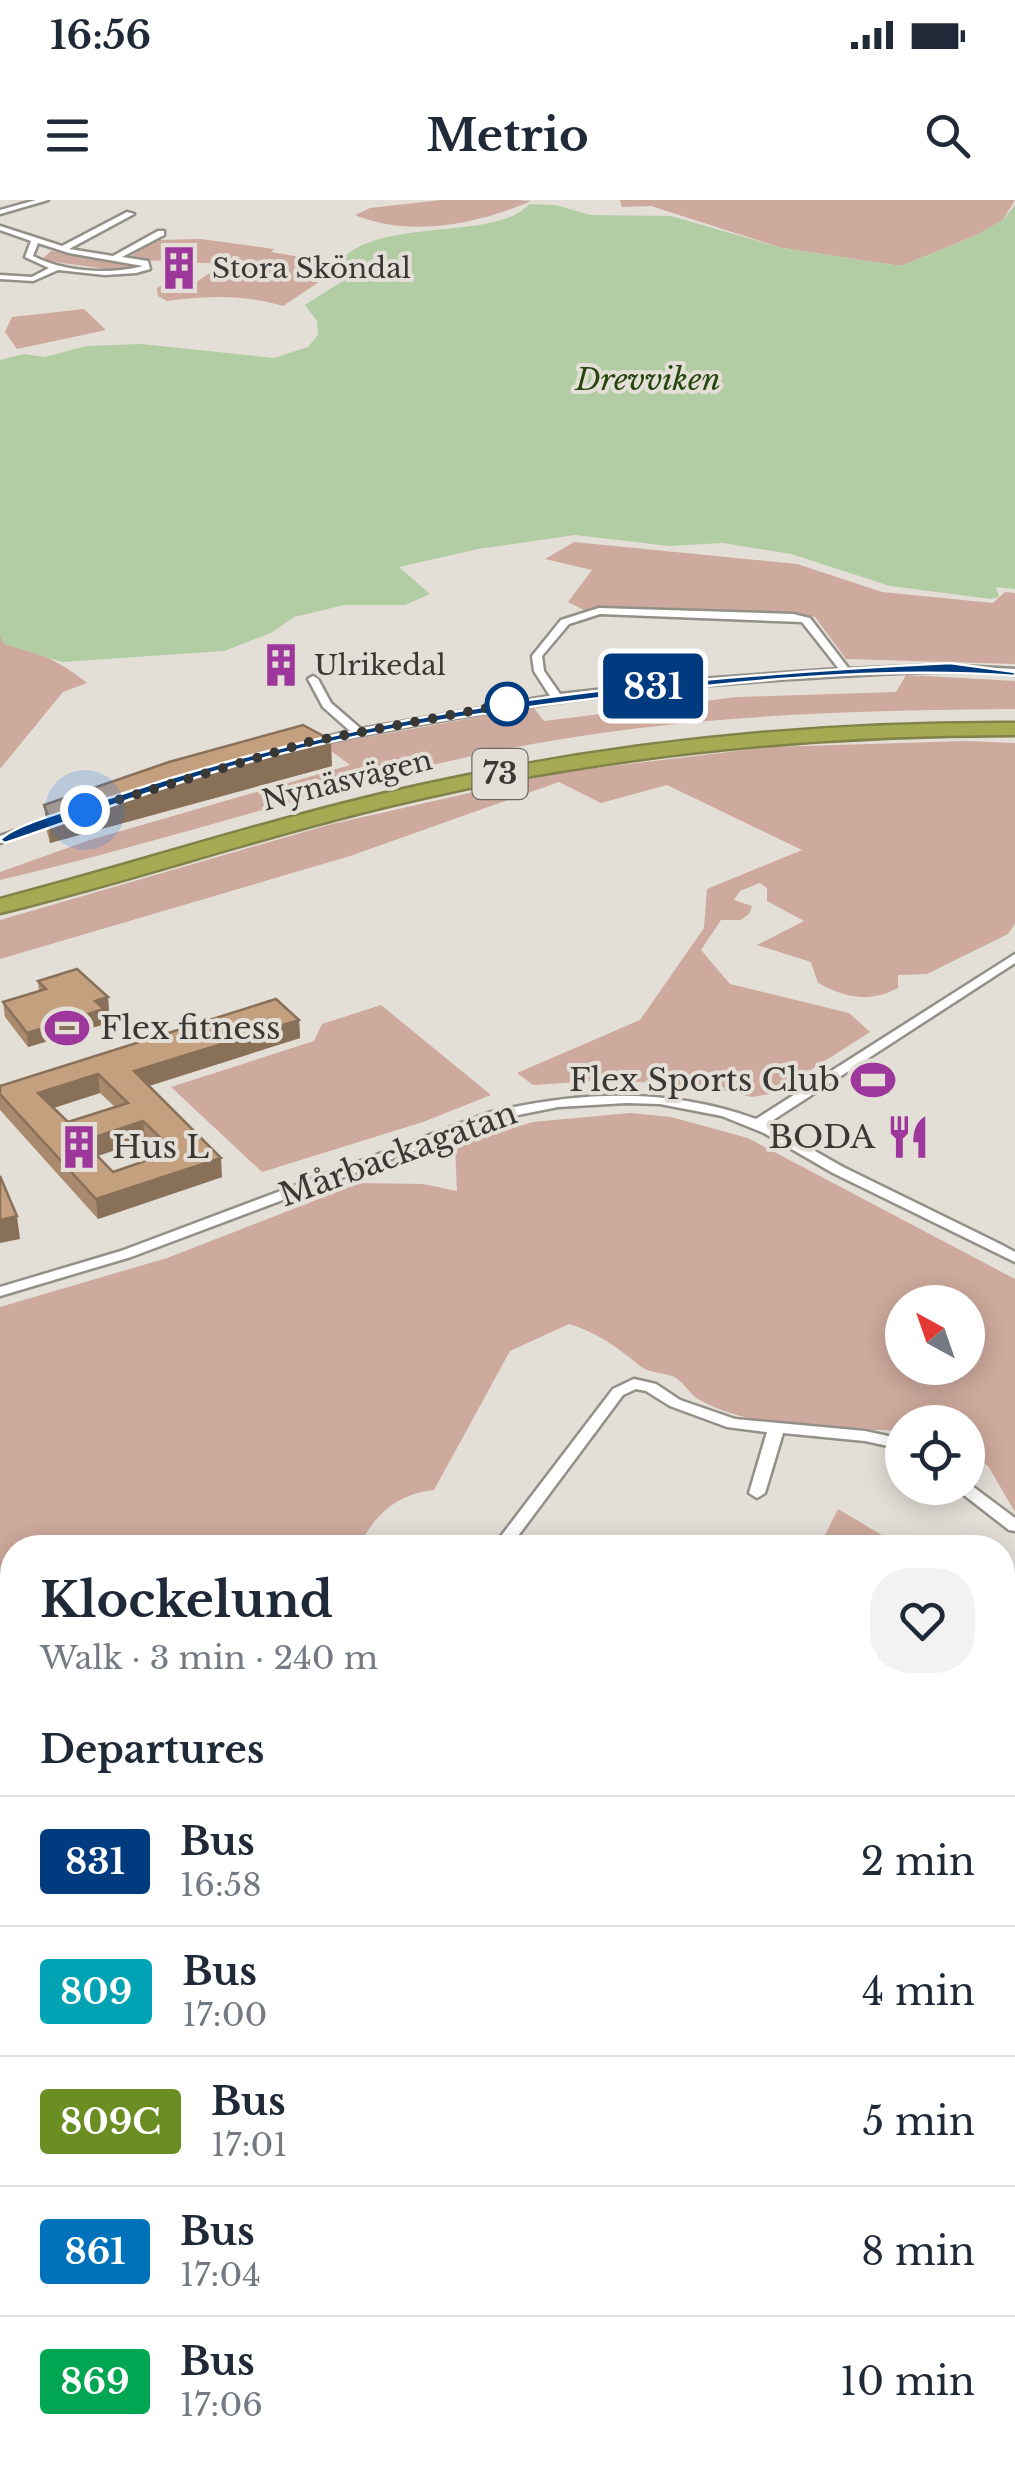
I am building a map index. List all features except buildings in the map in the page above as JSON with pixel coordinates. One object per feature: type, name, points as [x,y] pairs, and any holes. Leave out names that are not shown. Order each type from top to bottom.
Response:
[{"type":"highway","name":"Nynäsvägen","points":[[0,889],[278,811],[528,752],[710,728],[863,717],[1015,716]]},
{"type":"highway","name":"Nynäsvägen","points":[[0,906],[298,823],[536,767],[737,740],[1015,729]]},
{"type":"street","points":[[0,212],[44,200]]},
{"type":"street","points":[[63,249],[130,214]]},
{"type":"street","points":[[0,228],[63,249],[145,263],[147,267],[128,273],[56,267],[28,257],[35,241]]},
{"type":"street","points":[[114,258],[162,233]]},
{"type":"street","points":[[0,276],[29,280],[56,267]]},
{"type":"street","points":[[556,697],[539,671],[537,656],[565,622],[599,611],[806,620],[846,672]]},
{"type":"street","points":[[290,748],[556,697],[713,680],[920,668],[1015,675]]},
{"type":"street","points":[[313,680],[327,705],[358,732]]},
{"type":"street","points":[[0,840],[81,812]]},
{"type":"street","points":[[757,1124],[1015,958]]},
{"type":"street","name":"Mårbackagatan","points":[[0,1292],[82,1270],[467,1124],[526,1107],[643,1100],[696,1107],[757,1124],[845,1174],[1015,1258]]},
{"type":"street","points":[[510,1535],[618,1392],[634,1384],[651,1386],[675,1403],[733,1424],[885,1440]]},
{"type":"street","points":[[757,1493],[776,1430]]},
{"type":"street","points":[[985,1503],[1015,1526]]},
{"type":"shaded area","points":[[441,200],[531,201],[466,222],[421,227],[376,222],[355,215],[370,208]]},
{"type":"shaded area","points":[[620,200],[1015,200],[1003,220],[901,266],[782,248],[651,206],[622,207]]},
{"type":"shaded area","points":[[201,239],[274,249],[271,252],[318,260],[337,270],[283,306],[225,297],[167,301],[158,296],[157,288],[170,280],[196,282],[224,264],[126,259],[156,240]]},
{"type":"shaded area","points":[[51,251],[143,266],[128,272],[41,260]]},
{"type":"shaded area","points":[[84,309],[106,330],[17,349],[5,332],[12,317]]},
{"type":"shaded area","points":[[574,542],[797,564],[882,592],[993,603],[1005,592],[1015,593],[1015,664],[846,659],[815,617],[799,613],[608,607],[586,611],[568,602],[592,570],[545,559]]},
{"type":"shaded area","points":[[0,636],[56,662],[87,683],[63,692],[0,769]]},
{"type":"shaded area","points":[[906,675],[1015,681],[1015,709],[757,717],[564,739],[437,764],[0,880],[0,872],[90,840],[350,765],[323,745],[533,707],[544,721],[737,697],[896,692]]},
{"type":"shaded area","points":[[1015,743],[1015,924],[1008,934],[927,974],[898,975],[898,988],[887,993],[848,995],[818,983],[811,962],[757,945],[804,921],[767,901],[767,888],[760,883],[740,891],[734,900],[752,906],[749,914],[741,920],[721,920],[701,950],[730,984],[849,1013],[870,1032],[775,1093],[752,1097],[708,1087],[611,1080],[533,1085],[517,1073],[640,1020],[704,928],[707,889],[802,850],[667,785],[601,803],[559,782],[350,856],[0,959],[0,920],[328,825],[562,772],[771,747]]},
{"type":"shaded area","points":[[381,1005],[491,1095],[423,1122],[262,1172],[171,1087],[314,1041],[322,1024]]},
{"type":"shaded area","points":[[630,1113],[671,1117],[748,1138],[1015,1279],[1015,1512],[985,1464],[985,1405],[885,1405],[885,1430],[798,1426],[744,1417],[698,1399],[676,1378],[644,1369],[607,1341],[569,1324],[510,1351],[434,1490],[398,1501],[366,1535],[0,1535],[0,1307],[167,1258],[360,1183],[423,1184],[457,1191],[455,1145],[533,1122]]},
{"type":"shaded area","points":[[838,1509],[882,1535],[825,1535]]},
{"type":"water","name":"Drevviken","points":[[529,204],[556,205],[590,215],[671,216],[782,248],[901,266],[977,235],[1003,220],[1015,205],[1015,589],[996,587],[999,597],[991,599],[890,586],[791,554],[723,543],[669,546],[575,535],[478,549],[399,567],[430,594],[405,605],[344,605],[294,617],[271,633],[224,651],[62,662],[4,644],[0,636],[0,360],[24,354],[45,357],[86,346],[141,344],[274,358],[308,347],[318,335],[317,321],[305,305],[360,270],[343,258],[362,245],[385,237],[493,222],[514,215]]},
{"type":"bus line","name":"831","points":[[0,840],[215,767],[309,742],[519,702],[746,677],[950,668],[1015,672]]},
{"type":"place","name":"Stora Sköndal","points":[[179,268]]},
{"type":"place","name":"Ulrikedal","points":[[281,665]]},
{"type":"place","name":"Flex fitness","points":[[67,1028]]},
{"type":"place","name":"Flex Sports Club","points":[[873,1080]]},
{"type":"place","name":"BODA","points":[[908,1137]]},
{"type":"place","name":"Hus L","points":[[79,1147]]},
{"type":"route","points":[[85,810],[215,767],[309,742],[519,702],[507,704]]}]
